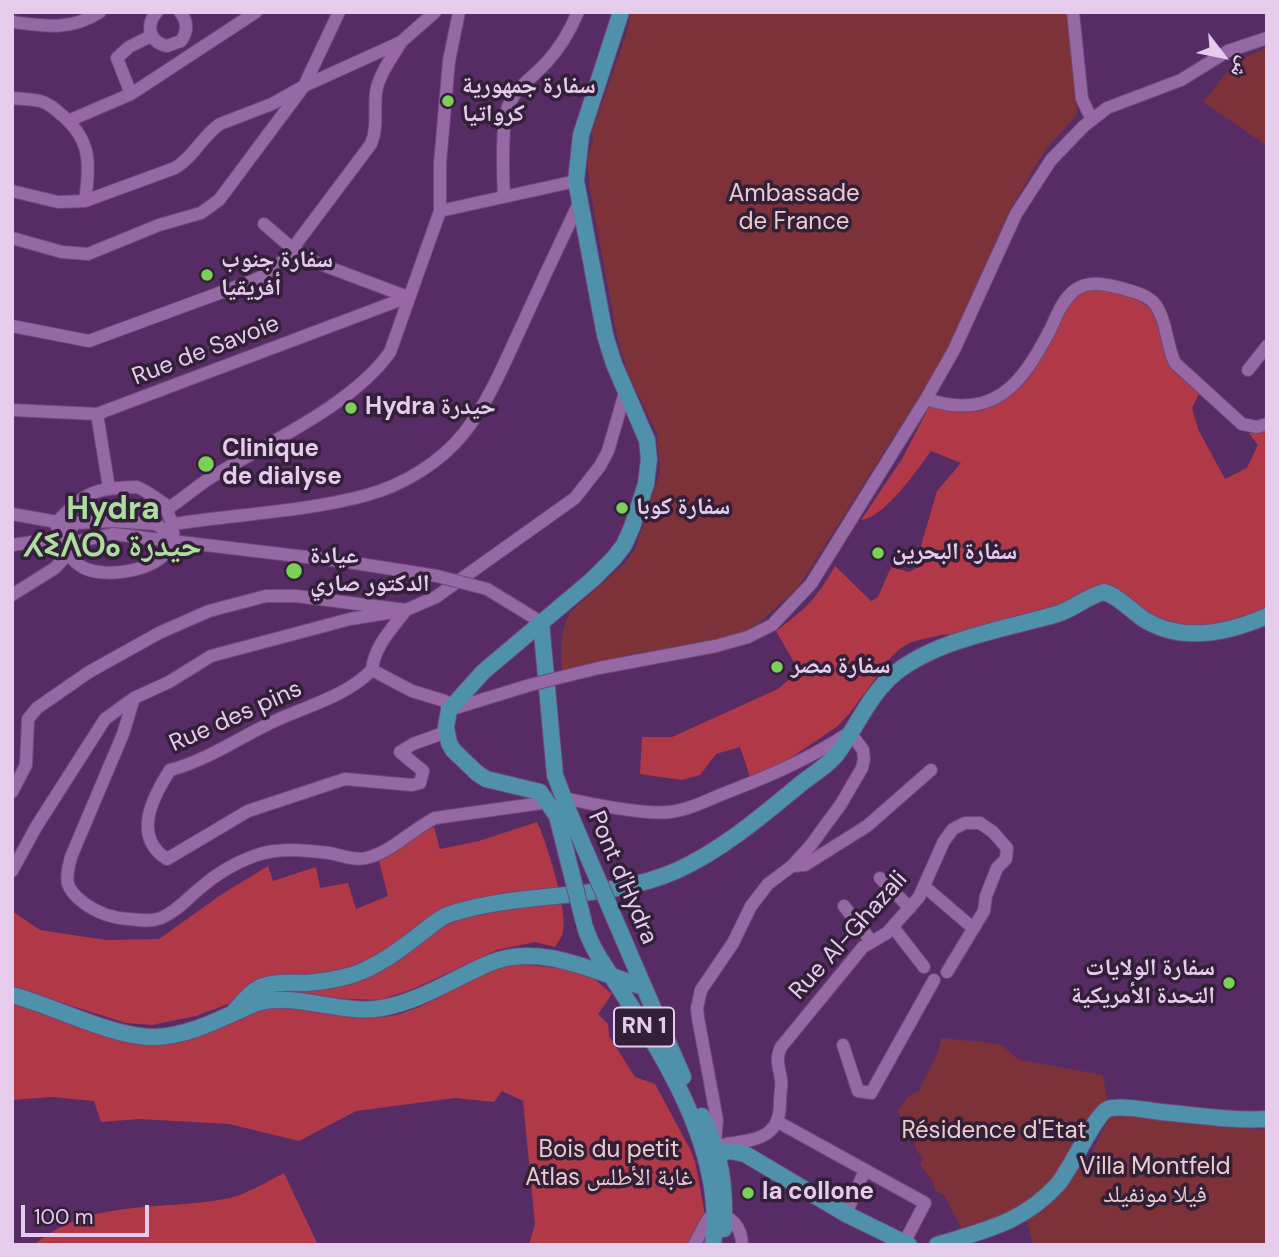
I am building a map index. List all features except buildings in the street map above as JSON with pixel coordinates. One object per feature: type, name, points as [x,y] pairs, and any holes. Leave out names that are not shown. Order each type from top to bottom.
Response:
[{"type":"main road","points":[[556,804],[477,773],[453,750],[446,732],[449,710],[483,672],[593,579],[624,545],[646,484],[649,459],[647,440],[605,335],[576,181],[581,135],[621,12]]},
{"type":"main road","points":[[232,1014],[258,988],[276,983],[309,983],[366,970],[449,914],[513,901],[628,887],[676,871],[752,823],[838,753],[850,732],[891,677],[904,666],[932,651],[1020,622],[1058,613],[1098,593],[1110,593],[1144,619],[1176,633],[1202,634],[1232,629],[1267,616]]},
{"type":"main road","points":[[545,664],[551,625],[562,605]]},
{"type":"main road","points":[[536,626],[545,664],[556,804],[585,925],[584,942],[580,949],[562,960]]},
{"type":"main road","points":[[513,645],[520,644],[534,651],[545,664]]},
{"type":"main road","name":"Pont d'Hydra","points":[[556,804],[634,964]]},
{"type":"main road","name":"RN 1","points":[[585,925],[594,948],[674,1079],[697,1128],[714,1154]]},
{"type":"main road","name":"RN 1","points":[[12,995],[124,1033],[153,1037],[177,1035],[259,1002],[278,1000],[348,1009],[380,1009],[413,1000],[492,961],[515,956],[562,960],[612,977],[625,974],[634,964],[714,1154],[723,1245]]},
{"type":"main road","points":[[612,977],[644,987]]},
{"type":"main road","points":[[937,1245],[997,1227],[1016,1218],[1038,1202],[1058,1184],[1076,1159],[1099,1115],[1108,1109],[1139,1109],[1247,1120],[1267,1119]]},
{"type":"main road","points":[[714,1154],[748,1161],[780,1175],[846,1214],[907,1244]]},
{"type":"main road","name":"RN 1","points":[[713,1245],[719,1214]]},
{"type":"street","points":[[12,22],[48,27],[100,12]]},
{"type":"street","points":[[156,12],[149,25],[151,36],[167,46],[181,41],[187,25],[180,12]]},
{"type":"street","points":[[68,121],[131,94],[256,12]]},
{"type":"street","points":[[12,238],[61,252],[88,254],[159,225],[201,213],[219,200],[304,86],[339,12]]},
{"type":"street","points":[[12,191],[58,202],[85,201],[175,168],[185,162],[220,124],[272,104],[304,86],[401,42],[435,12]]},
{"type":"street","points":[[171,542],[163,525],[166,509],[208,479],[307,421],[372,374],[390,352],[440,211],[440,163],[449,61],[459,12]]},
{"type":"street","points":[[504,197],[503,154],[509,106],[518,90],[548,61],[570,32],[578,12]]},
{"type":"street","points":[[1073,12],[1082,99],[1092,120]]},
{"type":"street","points":[[1075,29],[1082,12]]},
{"type":"street","points":[[131,94],[117,58],[129,47],[151,36]]},
{"type":"street","points":[[406,610],[382,640],[373,658],[372,670],[412,691],[445,701],[449,710],[530,685],[611,665],[716,646],[748,637],[772,625],[811,584],[926,399],[954,350],[1016,214],[1051,160],[1107,108],[1181,80],[1228,51],[1267,38]]},
{"type":"street","points":[[181,41],[192,54]]},
{"type":"street","points":[[12,326],[89,341],[252,281],[275,268],[293,249],[371,144],[375,134],[376,91],[379,80],[401,42]]},
{"type":"street","points":[[12,98],[40,101],[53,108],[81,135],[89,176],[85,201]]},
{"type":"street","points":[[440,211],[576,181]]},
{"type":"street","points":[[154,540],[149,538],[148,527],[310,506],[368,495],[405,481],[437,460],[463,434],[483,405],[580,201]]},
{"type":"street","points":[[264,224],[312,261],[408,297]]},
{"type":"street","points":[[926,399],[956,407],[981,405],[1002,396],[1035,356],[1062,304],[1076,289],[1092,283],[1141,294],[1156,304],[1165,321],[1175,363],[1242,424],[1257,427],[1267,424]]},
{"type":"street","name":"Rue de Savoie","points":[[97,414],[408,297]]},
{"type":"street","points":[[1248,370],[1267,346]]},
{"type":"street","points":[[12,871],[36,827],[106,719],[134,698],[169,682],[211,656],[350,619],[406,610],[436,597],[575,498],[608,451],[626,389]]},
{"type":"street","points":[[12,410],[97,414],[109,488]]},
{"type":"street","points":[[56,523],[82,497],[109,488],[137,487],[152,493],[170,507]]},
{"type":"street","points":[[12,514],[56,523],[114,521],[163,525]]},
{"type":"street","points":[[56,523],[74,539]]},
{"type":"street","points":[[74,539],[86,535],[86,528],[77,523]]},
{"type":"street","points":[[12,545],[113,534],[402,569],[487,589],[513,604],[536,626]]},
{"type":"street","points":[[12,595],[55,568],[69,553],[74,539]]},
{"type":"street","points":[[69,553],[82,567],[101,573],[129,571],[159,559],[171,542]]},
{"type":"street","points":[[12,792],[26,765],[28,719],[37,708],[89,672],[159,633],[209,611],[266,596],[296,596],[406,610]]},
{"type":"street","name":"Rue des pins","points":[[372,670],[357,684],[332,697],[277,720],[192,764],[170,770],[159,786],[146,828],[153,849],[167,859],[247,811],[345,779],[412,785],[420,783],[423,771],[400,752],[413,744],[446,732]]},
{"type":"street","points":[[134,698],[123,734],[75,847],[66,876],[69,888],[75,896],[92,909],[117,918],[145,921],[159,919],[174,911],[229,867],[255,855],[285,849],[330,853],[354,859],[365,858],[386,850],[420,825],[435,818],[556,804],[589,802],[656,813],[682,809],[816,755],[850,732],[863,750],[863,764],[834,815],[792,866],[768,884],[751,906],[733,943],[706,981],[698,999],[698,1018],[717,1120],[714,1154],[764,1135],[773,1130],[778,1122],[864,1172],[925,1203],[907,1244]]},
{"type":"street","points":[[792,866],[805,865],[867,826],[931,770]]},
{"type":"street","name":"Rue Al-Ghazali","points":[[778,1122],[781,1081],[776,1060],[779,1051],[863,947],[893,927],[910,908],[925,887],[944,841],[953,829],[965,822],[980,823],[993,832],[1007,848],[1006,859],[998,868],[986,896],[984,911],[947,972]]},
{"type":"street","points":[[880,878],[910,908]]},
{"type":"street","points":[[925,887],[973,928]]},
{"type":"street","points":[[844,906],[872,942]]},
{"type":"street","points":[[893,927],[924,967]]},
{"type":"street","points":[[843,1045],[858,1091],[871,1093],[934,980]]},
{"type":"street","points":[[846,1214],[864,1172]]},
{"type":"street","points":[[694,1245],[708,1219],[719,1214],[738,1227],[742,1245]]},
{"type":"green space","name":"Ambassade de France","points":[[631,12],[1067,12],[1078,103],[1076,116],[1045,150],[1009,212],[942,360],[798,588],[760,622],[741,633],[626,655],[562,673],[562,634],[566,619],[570,612],[624,564],[635,550],[660,472],[657,434],[627,371],[617,336],[587,159],[594,138],[591,134],[625,38]]},
{"type":"green space","points":[[1267,48],[1267,146],[1203,102],[1236,61]]},
{"type":"green space","points":[[1096,288],[1136,299],[1152,311],[1157,319],[1168,363],[1177,374],[1200,392],[1192,408],[1198,429],[1225,479],[1247,468],[1258,445],[1249,433],[1267,431],[1267,611],[1225,627],[1167,627],[1104,592],[1089,589],[1063,603],[1012,617],[992,631],[941,635],[911,642],[892,656],[838,726],[777,767],[751,780],[740,747],[716,754],[700,775],[682,780],[640,774],[642,737],[672,737],[778,689],[799,671],[776,631],[810,602],[835,566],[871,601],[878,597],[891,567],[909,572],[920,566],[920,549],[937,491],[961,463],[931,451],[890,502],[880,511],[861,520],[902,459],[930,405],[958,412],[973,411],[987,408],[1012,394],[1033,372],[1060,319],[1073,300]]},
{"type":"green space","points":[[537,822],[560,893],[564,922],[561,938],[555,947],[535,942],[497,950],[413,989],[380,1000],[327,998],[283,989],[260,992],[196,1016],[152,1025],[126,1023],[12,987],[12,911],[40,930],[106,940],[159,939],[222,894],[268,866],[273,881],[316,867],[320,888],[348,883],[356,909],[388,896],[379,861],[413,837],[434,827],[440,849],[479,841]]},
{"type":"green space","name":"Bois du petit Atlas غابة الأطلس","points":[[518,964],[585,971],[612,994],[598,1014],[608,1024],[609,1036],[635,1077],[655,1084],[690,1149],[704,1209],[705,1245],[529,1245],[535,1224],[523,1101],[502,1091],[494,1102],[455,1098],[356,1111],[299,1141],[229,1124],[139,1119],[101,1122],[94,1101],[52,1097],[12,1100],[12,1004],[138,1043],[260,1009],[383,1017],[425,1004],[492,970]]},
{"type":"green space","name":"Résidence d'Etat","points":[[941,1038],[1000,1044],[1020,1060],[1103,1075],[1108,1103],[1048,1185],[1007,1216],[962,1229],[944,1195],[935,1190],[933,1182],[920,1165],[923,1158],[897,1111],[908,1097],[919,1091],[935,1059]]},
{"type":"green space","name":"Villa Montfeld فيلا مونفيلد","points":[[1116,1113],[1260,1130],[1267,1128],[1267,1245],[1033,1245],[1027,1222],[1084,1163],[1093,1163],[1096,1156],[1093,1150],[1109,1118]]},
{"type":"green space","points":[[284,1173],[318,1245],[34,1245],[55,1230],[101,1213],[232,1197]]},
{"type":"place","name":"سفارة جمهورية كرواتيا","points":[[448,101]]},
{"type":"place","name":"سفارة جنوب أفريقيا","points":[[207,275]]},
{"type":"place","name":"Hydra حيدرة","points":[[351,408]]},
{"type":"place","name":"Clinique de dialyse","points":[[206,464]]},
{"type":"place","name":"سفارة كوبا","points":[[622,508]]},
{"type":"place","name":"سفارة البحرين","points":[[878,553]]},
{"type":"place","name":"عيادة الدكتور صاري","points":[[294,571]]},
{"type":"place","name":"سفارة مصر","points":[[777,667]]},
{"type":"place","name":"سفارة الولايات التحدة الأمريكية","points":[[1229,983]]},
{"type":"place","name":"la collone","points":[[748,1193]]},
{"type":"district","name":"Hydra ⵃⵉⴷⵔⴰ حيدرة","points":[[113,530]]}]
